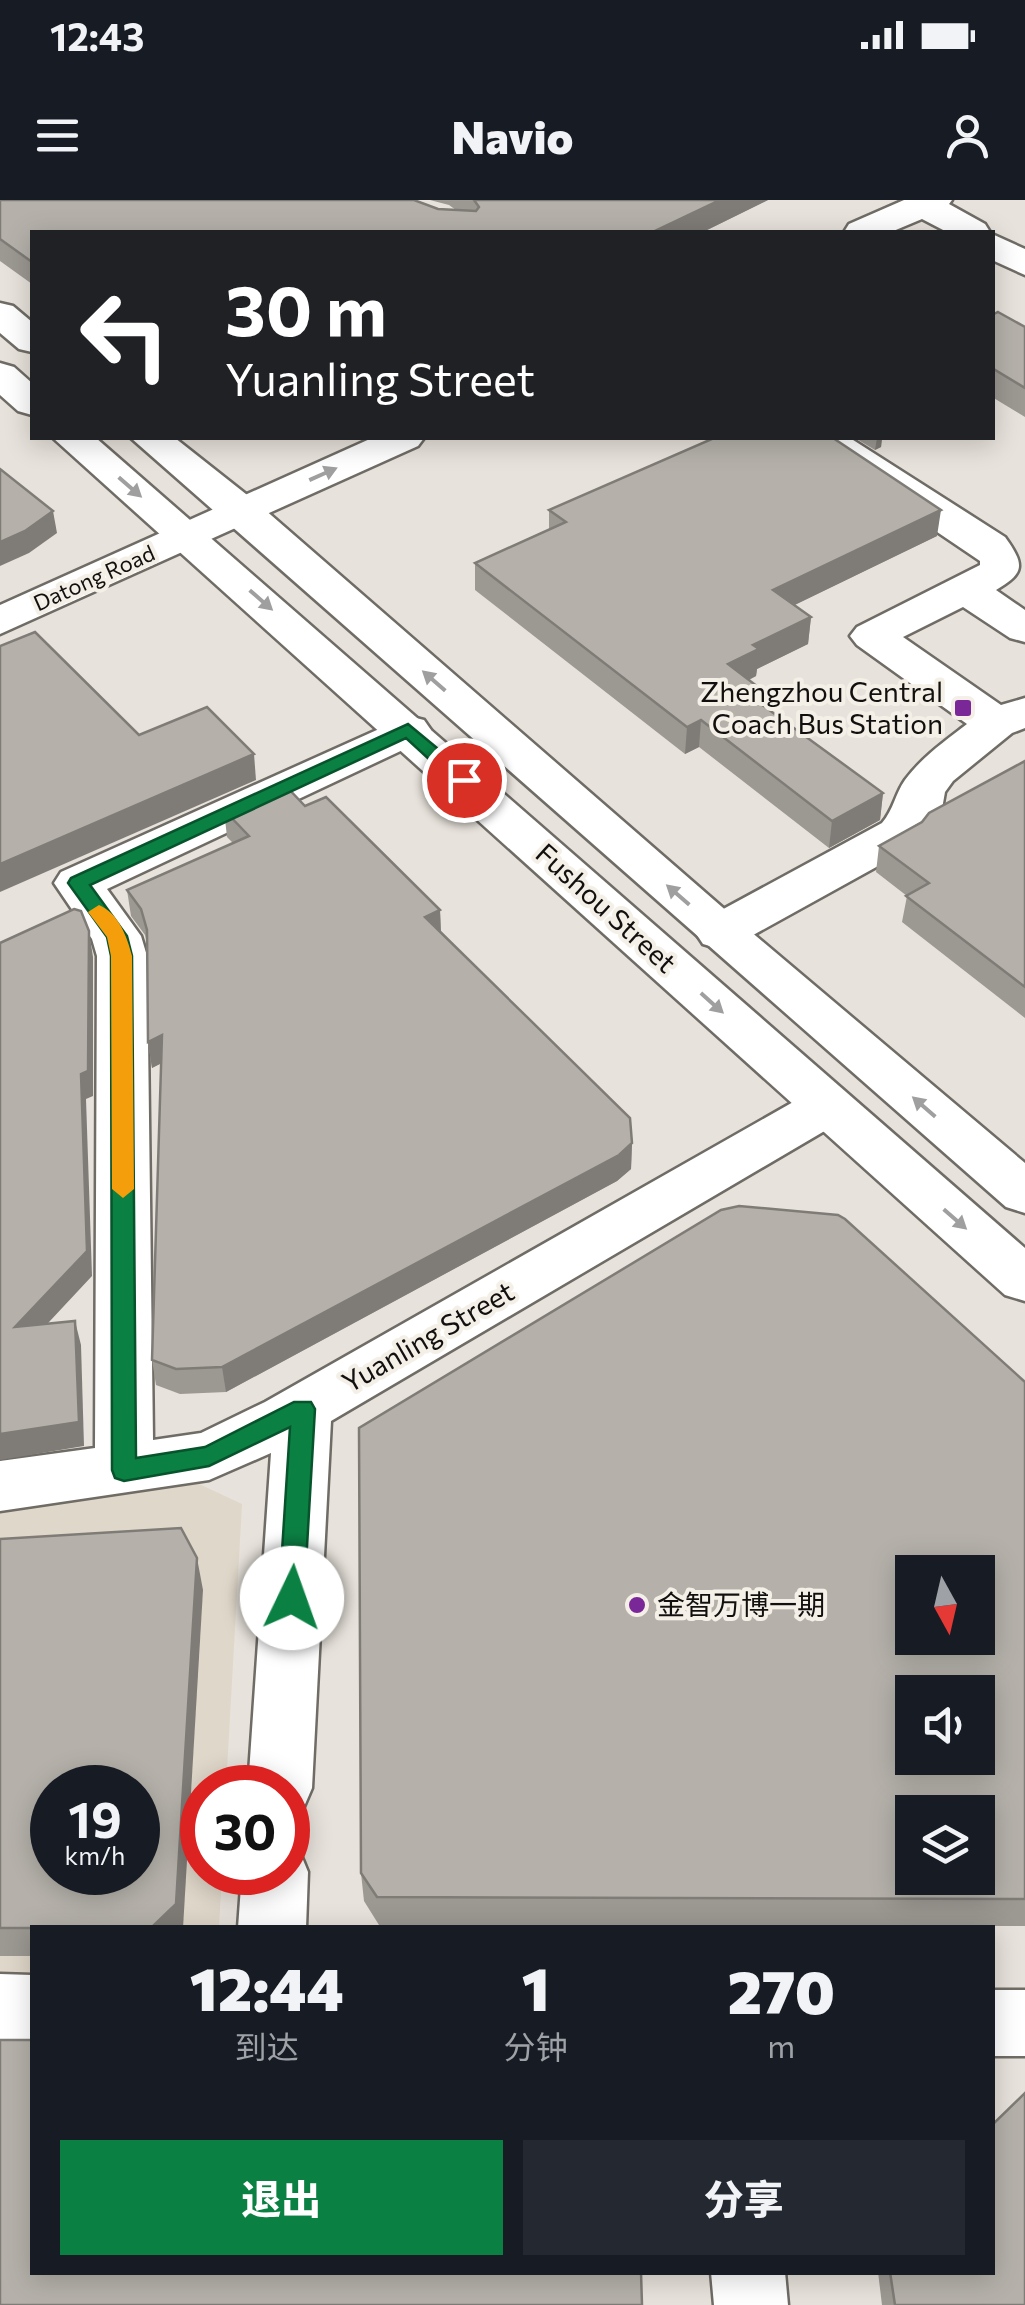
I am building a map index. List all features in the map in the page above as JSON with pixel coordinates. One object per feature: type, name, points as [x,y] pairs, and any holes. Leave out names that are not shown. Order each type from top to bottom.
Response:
[{"type":"main road","points":[[866,230],[929,202],[969,230]]},
{"type":"main road","points":[[995,247],[1025,264]]},
{"type":"main road","points":[[0,314],[30,338]]},
{"type":"main road","points":[[0,374],[30,400]]},
{"type":"main road","name":"Fushou Street","points":[[75,440],[408,730],[1025,1280]]},
{"type":"main road","name":"Fushou Street","points":[[153,440],[241,511],[720,932],[1025,1193]]},
{"type":"main road","points":[[241,511],[400,440]]},
{"type":"main road","points":[[720,932],[900,834],[919,809],[922,790],[936,771],[1010,718],[872,636],[1001,571],[1001,559],[990,546],[827,440]]},
{"type":"main road","name":"Datong Road","points":[[0,621],[241,511]]},
{"type":"main road","points":[[965,589],[1025,629]]},
{"type":"main road","points":[[124,1470],[122,956],[116,936],[78,883],[408,730]]},
{"type":"main road","name":"Yuanling Street","points":[[0,1486],[209,1456],[303,1409],[827,1106]]},
{"type":"main road","points":[[281,1765],[303,1409]]},
{"type":"main road","points":[[272,1925],[274,1895]]},
{"type":"main road","points":[[0,2006],[30,2008]]},
{"type":"main road","points":[[995,2024],[1025,2023]]},
{"type":"main road","points":[[748,2275],[750,2305]]},
{"type":"shaded area","points":[[199,1484],[242,1504],[227,1765],[180,1765],[180,1895],[221,1895],[219,1925],[30,1925],[30,1982],[0,1981],[0,1507]]},
{"type":"building","points":[[0,200],[414,200],[438,209],[476,211],[479,207],[474,200],[720,200],[657,230],[30,230],[30,261],[0,239]]},
{"type":"building","points":[[995,314],[1025,327],[1025,388],[995,370]]},
{"type":"building","points":[[709,440],[836,440],[941,510],[773,590],[811,617],[753,645],[759,649],[728,664],[762,690],[750,696],[883,793],[832,821],[701,720],[687,727],[475,563],[566,522],[549,510]]},
{"type":"building","points":[[0,469],[53,511],[25,531],[0,542]]},
{"type":"building","points":[[35,632],[139,735],[207,707],[254,754],[0,864],[0,646]]},
{"type":"building","points":[[1025,761],[1025,987],[906,896],[929,883],[879,846],[922,822],[929,813]]},
{"type":"building","points":[[283,783],[305,806],[326,797],[440,910],[425,917],[630,1118],[632,1143],[619,1155],[222,1367],[176,1369],[152,1360],[162,1035],[148,1042],[147,930],[141,909],[127,890],[249,836],[224,810]]},
{"type":"building","points":[[74,909],[81,911],[89,931],[88,1071],[81,1074],[87,1251],[15,1327],[75,1321],[79,1422],[0,1434],[0,943]]},
{"type":"building","name":"金智万博一期","points":[[739,1206],[838,1215],[845,1219],[1025,1382],[1025,1899],[377,1897],[361,1873],[359,1428],[721,1210]]},
{"type":"building","points":[[181,1528],[197,1558],[184,1765],[180,1765],[176,1904],[154,1925],[0,1928],[0,1539]]},
{"type":"building","points":[[0,2040],[30,2040],[30,2275],[641,2275],[642,2305],[0,2305]]},
{"type":"building","points":[[1025,2093],[1025,2305],[895,2305],[890,2275],[995,2275],[995,2122]]},
{"type":"slow traffic","points":[[99,912],[116,936],[122,956],[123,1189]]},
{"type":"place","name":"Zhengzhou Central Coach Bus Station","points":[[963,708]]},
{"type":"place","name":"金智万博一期","points":[[637,1605]]},
{"type":"route","points":[[292,1598],[303,1409],[209,1456],[124,1470],[122,956],[116,936],[78,883],[408,730],[464,780]]}]
